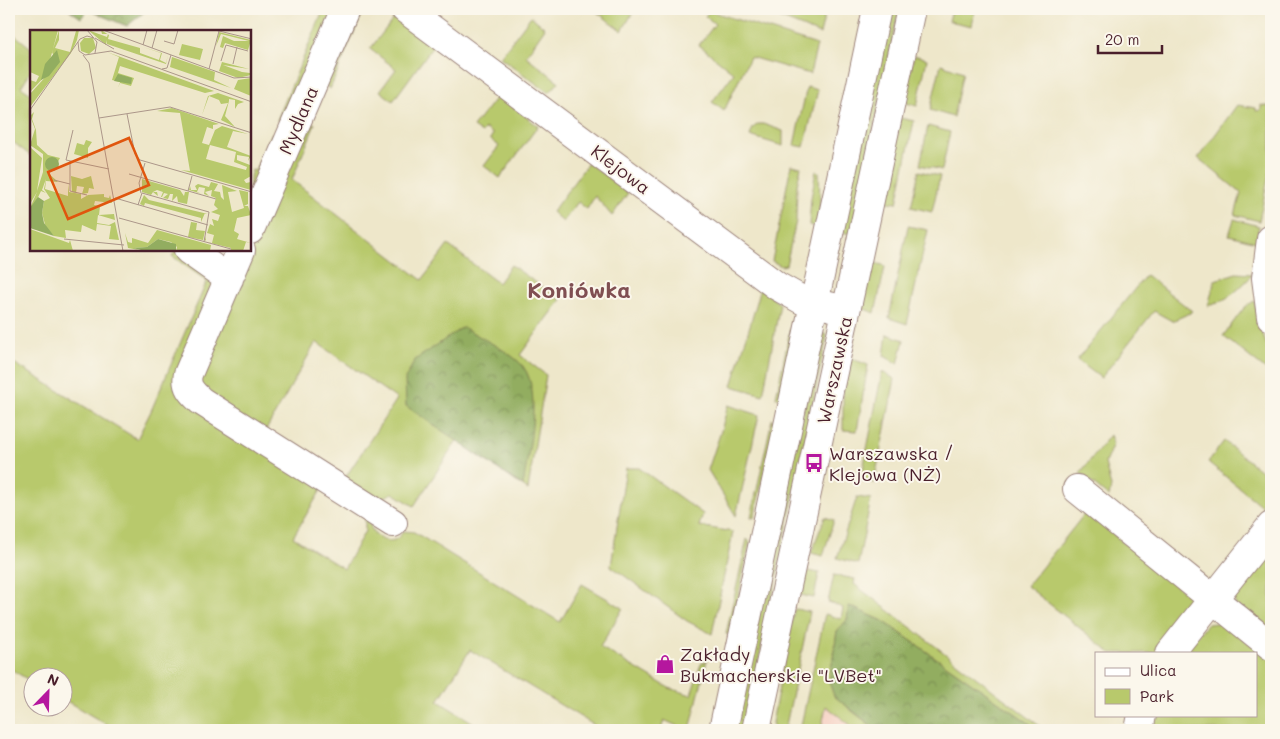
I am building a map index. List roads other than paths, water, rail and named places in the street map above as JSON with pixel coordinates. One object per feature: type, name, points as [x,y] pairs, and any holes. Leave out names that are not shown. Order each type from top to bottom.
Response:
[{"type":"street","name":"Mydlana","points":[[251,228],[345,9]]},
{"type":"street","name":"Klejowa","points":[[405,9],[778,286],[797,297],[846,310]]},
{"type":"street","name":"Warszawska","points":[[723,730],[877,9]]},
{"type":"street","name":"Warszawska","points":[[759,727],[911,9]]},
{"type":"street","points":[[1271,239],[1266,278],[1271,317]]},
{"type":"street","points":[[189,251],[229,279]]},
{"type":"street","points":[[242,251],[188,374],[186,381],[188,388],[201,401],[393,523]]},
{"type":"street","points":[[1077,489],[1271,646]]},
{"type":"street","points":[[1171,652],[1271,526]]},
{"type":"street","points":[[1139,730],[1142,716]]},
{"type":"place","name":"Warszawska / Klejowa (NŻ)","points":[[814,463]]},
{"type":"place","name":"Zakłady Bukmacherskie \"LVBet\"","points":[[665,664]]},
{"type":"district","name":"Koniówka","points":[[579,289]]}]
